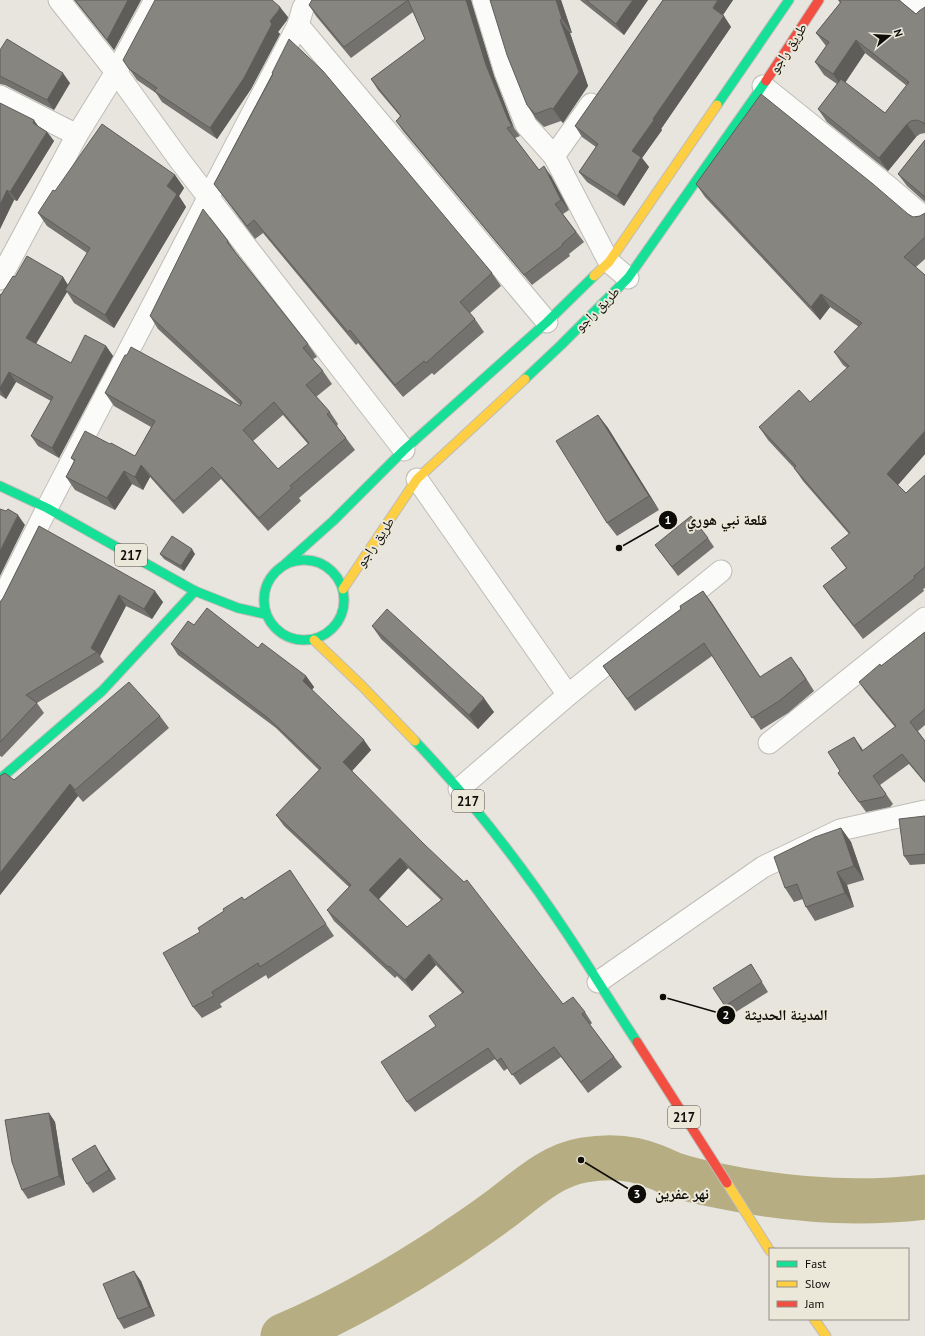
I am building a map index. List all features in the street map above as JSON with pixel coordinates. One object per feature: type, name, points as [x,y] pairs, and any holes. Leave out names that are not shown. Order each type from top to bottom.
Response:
[{"type":"main road","name":"طريق راجو","points":[[285,564],[333,521],[404,450],[547,322],[609,262],[790,0]]},
{"type":"main road","name":"طريق راجو","points":[[343,589],[417,479],[561,345],[628,278],[763,86],[819,0]]},
{"type":"main road","name":"217","points":[[0,486],[47,508],[194,591],[238,608],[265,614]]},
{"type":"main road","points":[[296,560],[308,560],[320,563],[330,569],[338,578],[343,589],[343,611],[339,620],[324,636],[314,640],[294,640],[284,636],[276,630],[265,614],[263,604],[266,583],[274,572],[285,564],[296,560]]},
{"type":"main road","points":[[0,779],[102,691],[194,591]]},
{"type":"main road","name":"217","points":[[314,640],[364,687],[413,737],[459,789],[532,883],[566,932],[769,1249]]},
{"type":"main road","points":[[815,1320],[826,1336]]},
{"type":"street","points":[[59,0],[116,72],[181,162],[404,450]]},
{"type":"street","points":[[0,279],[78,135],[116,72],[155,0]]},
{"type":"street","points":[[483,0],[505,72],[526,125],[554,156],[609,262],[628,278]]},
{"type":"street","points":[[910,0],[925,12]]},
{"type":"street","points":[[0,603],[47,508],[208,196],[301,8],[547,322]]},
{"type":"street","points":[[763,86],[895,182],[925,218]]},
{"type":"street","points":[[554,156],[600,91]]},
{"type":"street","points":[[0,96],[78,135]]},
{"type":"street","points":[[417,479],[568,695]]},
{"type":"street","points":[[459,789],[568,695],[721,571]]},
{"type":"street","points":[[769,743],[925,618]]},
{"type":"street","points":[[598,982],[763,867],[840,830],[925,811]]},
{"type":"building","points":[[75,0],[128,0],[107,40]]},
{"type":"building","points":[[155,0],[272,0],[280,7],[270,21],[272,24],[244,78],[210,128],[154,91],[157,88],[129,69],[123,60]]},
{"type":"building","points":[[312,0],[408,0],[344,47],[309,5]]},
{"type":"building","points":[[408,0],[466,0],[486,65],[512,126],[507,128],[539,170],[544,166],[561,200],[555,204],[576,232],[562,244],[563,245],[524,275],[396,121],[401,116],[371,79],[425,39]]},
{"type":"building","points":[[490,0],[556,0],[562,19],[560,20],[579,72],[553,109],[551,108],[535,114],[527,105],[507,55]]},
{"type":"building","points":[[586,0],[633,0],[616,24]]},
{"type":"building","points":[[663,0],[718,0],[713,8],[724,16],[632,151],[641,157],[617,196],[579,172],[598,144],[575,126]]},
{"type":"building","points":[[839,0],[899,0],[916,14],[925,7],[925,125],[917,120],[911,121],[879,158],[818,109],[841,79],[885,113],[909,82],[856,40],[833,74],[815,62],[829,42],[816,33],[841,2]]},
{"type":"building","points":[[7,39],[63,73],[47,100],[0,76],[0,50]]},
{"type":"building","points":[[289,39],[323,71],[492,273],[460,302],[475,319],[426,363],[424,361],[395,385],[350,330],[348,332],[254,220],[247,226],[214,184],[273,74],[272,73]]},
{"type":"building","points":[[761,94],[908,214],[913,217],[920,216],[925,213],[925,237],[904,257],[925,275],[925,431],[887,474],[906,493],[925,475],[925,567],[914,576],[915,578],[854,626],[823,586],[847,568],[831,548],[850,533],[794,468],[796,466],[759,427],[799,390],[810,402],[849,366],[834,352],[862,323],[821,294],[811,307],[696,184]]},
{"type":"building","points":[[0,103],[34,120],[33,123],[47,132],[10,192],[7,190],[0,205]]},
{"type":"building","points":[[102,124],[175,175],[167,186],[177,194],[105,315],[65,290],[90,248],[38,213],[53,190],[55,191]]},
{"type":"building","points":[[925,140],[925,198],[898,174]]},
{"type":"building","points":[[203,209],[228,241],[227,242],[308,344],[303,348],[323,371],[306,385],[330,412],[327,414],[346,438],[290,486],[292,488],[259,518],[212,467],[174,501],[141,465],[135,477],[124,471],[107,498],[66,477],[75,460],[71,458],[85,431],[135,456],[155,421],[105,393],[125,355],[127,355],[131,347],[240,406],[242,402],[150,316]],"holes":[[[274,402],[309,443],[278,469],[243,430]]]},
{"type":"building","points":[[27,256],[63,277],[26,338],[71,363],[85,335],[106,346],[52,448],[31,436],[53,397],[9,372],[0,388],[0,294],[1,295],[13,276],[15,277]]},
{"type":"building","points":[[598,415],[649,496],[607,523],[556,441]]},
{"type":"building","points":[[0,509],[6,511],[8,509],[18,515],[0,551]]},
{"type":"building","points":[[691,516],[708,538],[672,567],[655,545]]},
{"type":"building","points":[[39,526],[155,591],[144,609],[119,595],[91,648],[97,652],[26,695],[37,703],[0,742],[0,602]]},
{"type":"building","points":[[172,536],[192,549],[181,566],[160,554]]},
{"type":"building","points":[[703,591],[760,677],[791,657],[806,679],[779,701],[752,718],[704,643],[627,699],[603,666],[681,609],[680,606]]},
{"type":"building","points":[[207,608],[258,648],[262,643],[306,676],[303,681],[364,740],[343,762],[424,844],[464,882],[467,880],[563,1004],[573,997],[585,1012],[582,1014],[614,1057],[581,1082],[554,1047],[512,1075],[501,1058],[497,1061],[488,1048],[407,1102],[381,1062],[436,1026],[429,1016],[464,992],[429,954],[405,980],[389,966],[388,967],[327,910],[351,885],[276,815],[321,768],[268,718],[171,644],[188,621],[194,625]],"holes":[[[400,858],[443,899],[407,927],[369,890]]]},
{"type":"building","points":[[387,609],[484,698],[469,715],[372,626]]},
{"type":"building","points":[[925,632],[925,709],[910,722],[925,741],[925,782],[902,754],[873,776],[886,794],[883,797],[859,802],[838,773],[840,771],[828,752],[854,737],[862,751],[896,726],[859,682],[880,664],[881,666]]},
{"type":"building","points":[[129,682],[160,716],[75,790],[70,784],[0,873],[0,776],[5,773],[14,780]]},
{"type":"building","points":[[925,816],[925,854],[904,856],[899,819]]},
{"type":"building","points":[[841,828],[854,866],[837,872],[845,893],[806,907],[797,884],[785,888],[774,857],[815,837]]},
{"type":"building","points":[[290,870],[326,924],[260,967],[258,963],[212,992],[214,996],[193,1007],[163,953],[200,932],[198,928],[224,911],[223,909],[242,897],[244,900]]},
{"type":"building","points":[[751,964],[762,982],[725,1006],[713,988]]},
{"type":"building","points":[[49,1113],[59,1176],[22,1190],[12,1162],[5,1120]]},
{"type":"building","points":[[95,1145],[109,1170],[87,1184],[72,1159]]},
{"type":"building","points":[[134,1271],[149,1307],[118,1319],[103,1284]]},
{"type":"waterway","points":[[283,1336],[325,1317],[387,1284],[446,1247],[547,1174],[571,1163],[584,1160],[602,1158],[629,1159],[684,1178],[745,1191],[796,1198],[874,1201],[925,1197]]},
{"type":"traffic: fast","points":[[717,105],[789,0]]},
{"type":"traffic: fast","points":[[525,379],[628,278],[766,81]]},
{"type":"traffic: fast","points":[[285,564],[333,521],[404,450],[547,322],[594,276]]},
{"type":"traffic: fast","points":[[0,486],[47,508],[195,591],[238,608],[265,614]]},
{"type":"traffic: fast","points":[[296,560],[312,560],[333,571],[344,592],[344,600],[344,608],[333,629],[312,640],[296,640],[282,634],[275,629],[270,622],[264,608],[264,592],[270,578],[275,571],[282,566],[296,560]]},
{"type":"traffic: fast","points":[[0,779],[102,691],[195,591]]},
{"type":"traffic: fast","points":[[415,741],[476,809],[513,857],[566,932],[637,1042]]},
{"type":"traffic: slow","points":[[594,276],[609,262],[717,105]]},
{"type":"traffic: slow","points":[[343,589],[417,479],[525,379]]},
{"type":"traffic: slow","points":[[314,640],[362,686],[415,741]]},
{"type":"traffic: slow","points":[[727,1183],[769,1249]]},
{"type":"traffic: slow","points":[[815,1320],[826,1336]]},
{"type":"traffic: jam","points":[[766,81],[819,0]]},
{"type":"traffic: jam","points":[[637,1042],[727,1183]]},
{"type":"place","name":"قلعة نبي هوري","points":[[619,548]]},
{"type":"place","name":"المدينة الحديثة","points":[[663,997]]},
{"type":"place","name":"نهر عفرين","points":[[581,1160]]}]
